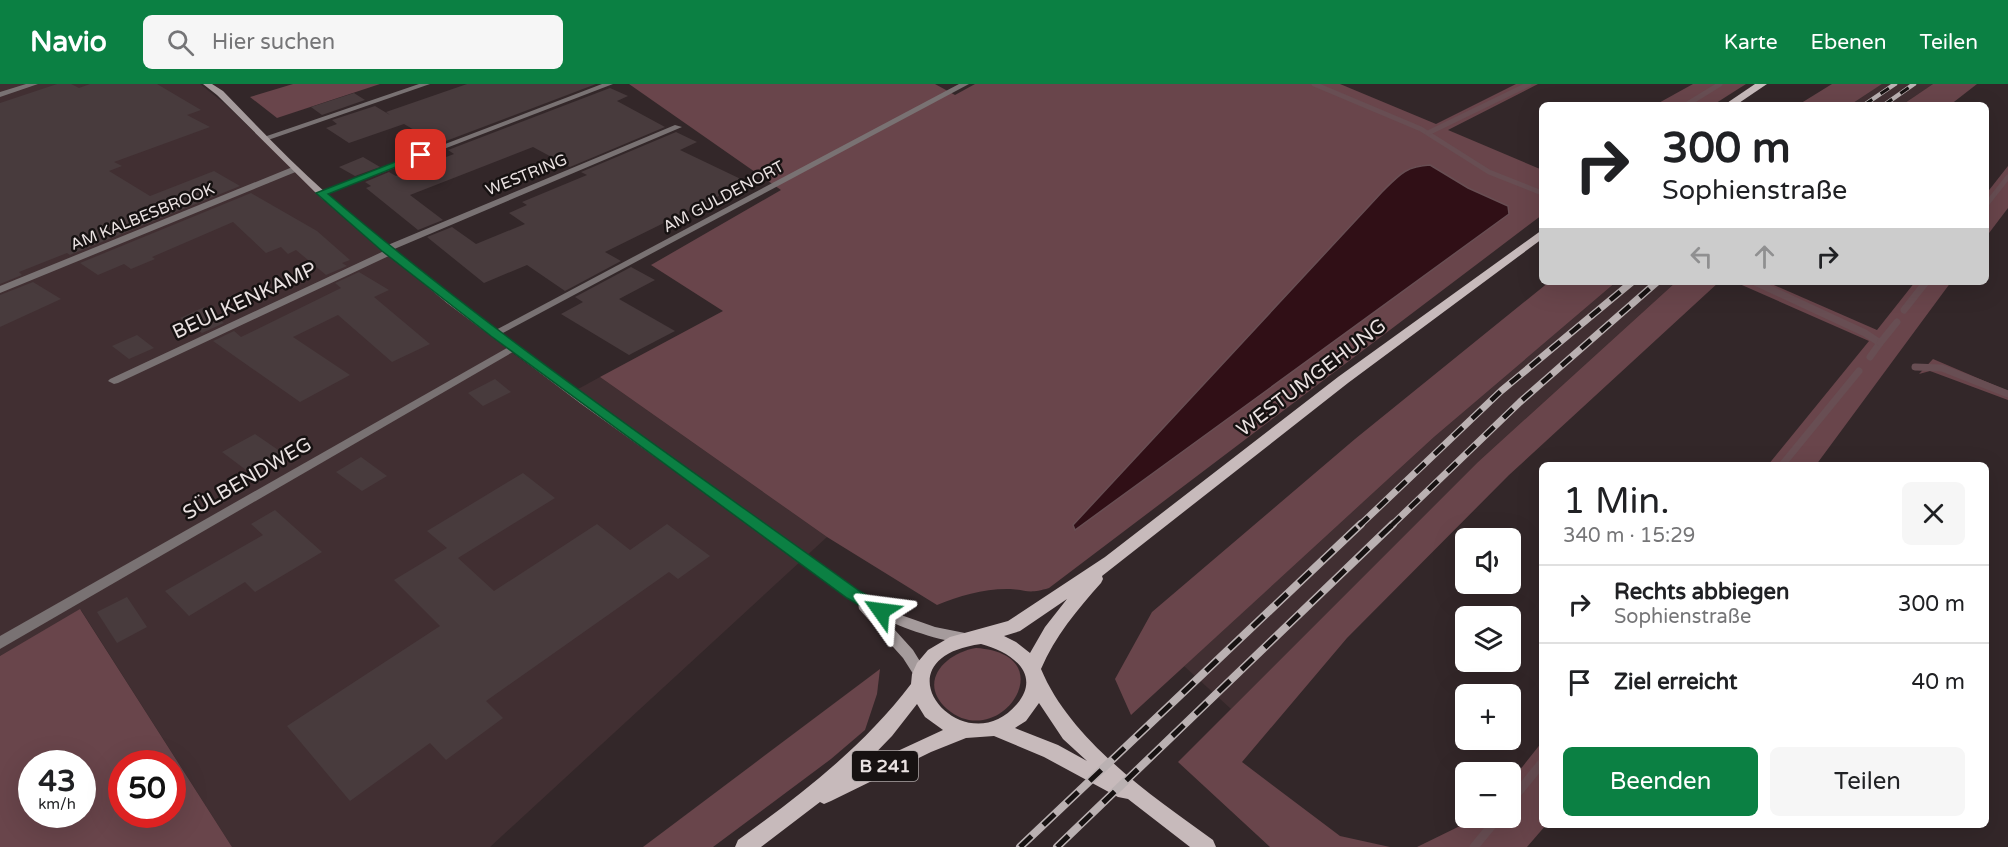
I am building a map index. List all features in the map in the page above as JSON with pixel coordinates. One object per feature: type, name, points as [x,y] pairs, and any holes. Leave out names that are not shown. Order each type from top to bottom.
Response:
[{"type":"main road","name":"B 241","points":[[207,84],[220,93],[321,193],[388,250],[495,333],[853,594],[896,619],[935,632],[998,640],[1013,646],[1025,656],[1050,707],[1070,733],[1146,803],[1206,847]]},
{"type":"main road","points":[[1734,102],[1762,84]]},
{"type":"main road","name":"WESTUMGEHUNG","points":[[973,638],[1014,626],[1111,561],[1343,380],[1539,235]]},
{"type":"main road","name":"WESTUMGEHUNG","points":[[1034,673],[1042,644],[1061,617],[1111,561]]},
{"type":"main road","name":"B 241","points":[[853,594],[889,632],[921,680],[924,700],[933,714],[947,724],[965,730]]},
{"type":"main road","name":"B 241","points":[[745,847],[805,804],[863,754],[898,715],[921,680],[927,663],[937,652],[950,643],[973,638]]},
{"type":"main road","name":"B 241","points":[[805,804],[924,746],[965,730],[996,729],[1013,721],[1027,708],[1034,693],[1034,673]]},
{"type":"main road","name":"B 241","points":[[996,729],[1051,751],[1146,803]]},
{"type":"street","points":[[0,95],[34,84]]},
{"type":"street","points":[[265,138],[426,84]]},
{"type":"street","points":[[321,193],[609,84]]},
{"type":"street","name":"AM GULDENORT","points":[[495,333],[965,84]]},
{"type":"street","name":"WESTRING","points":[[388,250],[678,128]]},
{"type":"street","name":"AM KALBESBROOK","points":[[0,290],[295,169]]},
{"type":"street","name":"BEULKENKAMP","points":[[114,381],[388,250]]},
{"type":"street","name":"SÜLBENDWEG","points":[[0,643],[514,347]]},
{"type":"shaded area","points":[[0,84],[200,84],[224,103],[328,203],[392,259],[515,355],[569,394],[600,377],[827,537],[490,847],[232,847],[186,775],[186,750],[170,750],[81,610],[0,656]]},
{"type":"shaded area","points":[[293,84],[380,84],[277,118],[250,97]]},
{"type":"shaded area","points":[[629,84],[935,84],[955,95],[975,84],[1340,84],[1436,124],[1516,84],[1538,84],[1448,130],[1539,169],[1539,217],[1049,588],[1031,591],[989,590],[937,605],[827,537],[600,377],[723,311],[651,265],[781,190]]},
{"type":"shaded area","points":[[1693,84],[1746,84],[1718,102],[1660,102]]},
{"type":"shaded area","points":[[1832,84],[1882,84],[1855,102],[1803,102]]},
{"type":"shaded area","points":[[1882,84],[1933,84],[1906,102],[1855,102]]},
{"type":"shaded area","points":[[1933,84],[1977,84],[1954,102],[1906,102]]},
{"type":"shaded area","points":[[1430,165],[1468,188],[1508,206],[1509,214],[1075,530],[1073,525],[1382,192],[1403,172],[1415,167]]},
{"type":"shaded area","points":[[2008,166],[2008,208],[1989,233],[1989,190]]},
{"type":"shaded area","points":[[1545,285],[1612,285],[1434,437],[1131,715],[1115,679],[1152,612],[1355,439]]},
{"type":"shaded area","points":[[1612,285],[1673,285],[1478,462],[1231,709],[1184,666],[1434,437]]},
{"type":"shaded area","points":[[1673,285],[1716,285],[1509,475],[1455,528],[1347,638],[1242,762],[1340,836],[1390,847],[1270,847],[1178,762],[1478,462]]},
{"type":"shaded area","points":[[1742,285],[1774,285],[1877,330],[1913,285],[1949,285],[1818,462],[1770,462],[1869,341]]},
{"type":"shaded area","points":[[1933,359],[2008,391],[2008,400],[1930,371],[1919,374]]},
{"type":"shaded area","points":[[80,609],[170,750],[108,750],[108,828],[186,828],[186,775],[232,847],[0,847],[0,656]]},
{"type":"shaded area","points":[[976,648],[1003,654],[1017,666],[1021,682],[1015,698],[1003,711],[986,719],[967,720],[947,709],[938,699],[935,679],[945,662]]},
{"type":"shaded area","points":[[880,669],[877,694],[865,730],[831,759],[713,847],[643,847]]},
{"type":"shaded area","points":[[1539,746],[1539,828],[1543,828],[1527,847],[1417,847],[1456,828],[1521,828],[1521,768]]},
{"type":"building","points":[[57,84],[71,84],[79,88],[90,84],[157,84],[201,110],[187,115],[210,127],[114,162],[122,166],[109,171],[150,196],[214,171],[240,186],[70,255],[67,253],[19,272],[22,275],[0,284],[0,103]]},
{"type":"building","points":[[467,84],[596,84],[438,144],[404,124],[349,143],[326,128],[337,124],[332,120],[375,106],[390,115],[386,112]]},
{"type":"building","points":[[610,88],[628,96],[617,101],[665,127],[570,167],[533,147],[410,195],[443,220],[418,230],[366,188],[371,186],[365,182],[389,172],[396,176],[454,154],[448,150]]},
{"type":"building","points":[[354,93],[365,100],[322,115],[311,107]]},
{"type":"building","points":[[676,132],[697,142],[680,150],[747,182],[605,252],[621,261],[565,291],[527,265],[484,283],[427,237],[452,227],[476,244],[525,224],[509,213],[527,205],[522,202],[587,175],[581,172]]},
{"type":"building","points":[[363,157],[380,167],[355,176],[339,167]]},
{"type":"building","points":[[251,193],[317,231],[350,260],[342,263],[347,266],[326,275],[296,250],[288,254],[281,247],[266,253],[233,222],[152,257],[155,259],[131,269],[124,264],[98,275],[80,263]]},
{"type":"building","points":[[631,267],[655,280],[619,299],[675,331],[629,355],[561,314],[583,302],[575,297]]},
{"type":"building","points":[[359,272],[389,290],[374,297],[430,344],[392,362],[338,315],[293,337],[350,375],[300,402],[213,341],[234,331],[241,337],[341,288],[335,283]]},
{"type":"building","points":[[33,282],[61,299],[0,327],[0,295]]},
{"type":"building","points":[[204,307],[224,323],[202,333],[180,318]]},
{"type":"building","points":[[137,335],[154,348],[129,359],[112,346]]},
{"type":"building","points":[[495,379],[511,392],[483,406],[468,393]]},
{"type":"building","points":[[255,434],[284,454],[250,473],[222,452]]},
{"type":"building","points":[[361,457],[387,476],[362,491],[336,472]]},
{"type":"building","points":[[523,473],[555,498],[458,558],[494,591],[597,524],[630,550],[667,524],[710,556],[678,579],[669,572],[486,701],[503,718],[446,760],[430,743],[350,801],[287,726],[440,626],[394,580],[447,548],[427,531]]},
{"type":"building","points":[[275,510],[322,552],[255,592],[245,582],[189,616],[165,591],[263,535],[251,524]]},
{"type":"building","points":[[127,597],[147,627],[117,643],[97,612]]},
{"type":"waterway","points":[[1314,84],[1421,129],[1489,172],[1539,192]]},
{"type":"waterway","points":[[1428,133],[1529,84]]},
{"type":"waterway","points":[[1691,102],[1720,84]]},
{"type":"waterway","points":[[1989,201],[2008,177]]},
{"type":"waterway","points":[[1761,285],[1865,333],[1880,343]]},
{"type":"waterway","points":[[1904,310],[1924,285]]},
{"type":"waterway","points":[[1880,343],[1897,322]]},
{"type":"waterway","points":[[1870,357],[1880,343]]},
{"type":"waterway","points":[[1915,367],[1942,368],[2008,394]]},
{"type":"waterway","points":[[1784,462],[1859,371]]},
{"type":"waterway","points":[[1521,789],[1539,767]]},
{"type":"waterway","points":[[1474,847],[1490,828]]},
{"type":"railway","points":[[1868,102],[1895,84]]},
{"type":"railway","points":[[1888,102],[1914,84]]},
{"type":"railway","points":[[1359,526],[1501,391],[1628,285]]},
{"type":"railway","points":[[1391,526],[1520,402],[1654,285]]},
{"type":"railway","points":[[1020,847],[1361,524]]},
{"type":"railway","points":[[1057,847],[1393,524]]},
{"type":"route","points":[[421,155],[321,193],[386,249],[574,392],[853,594],[881,611]]}]
